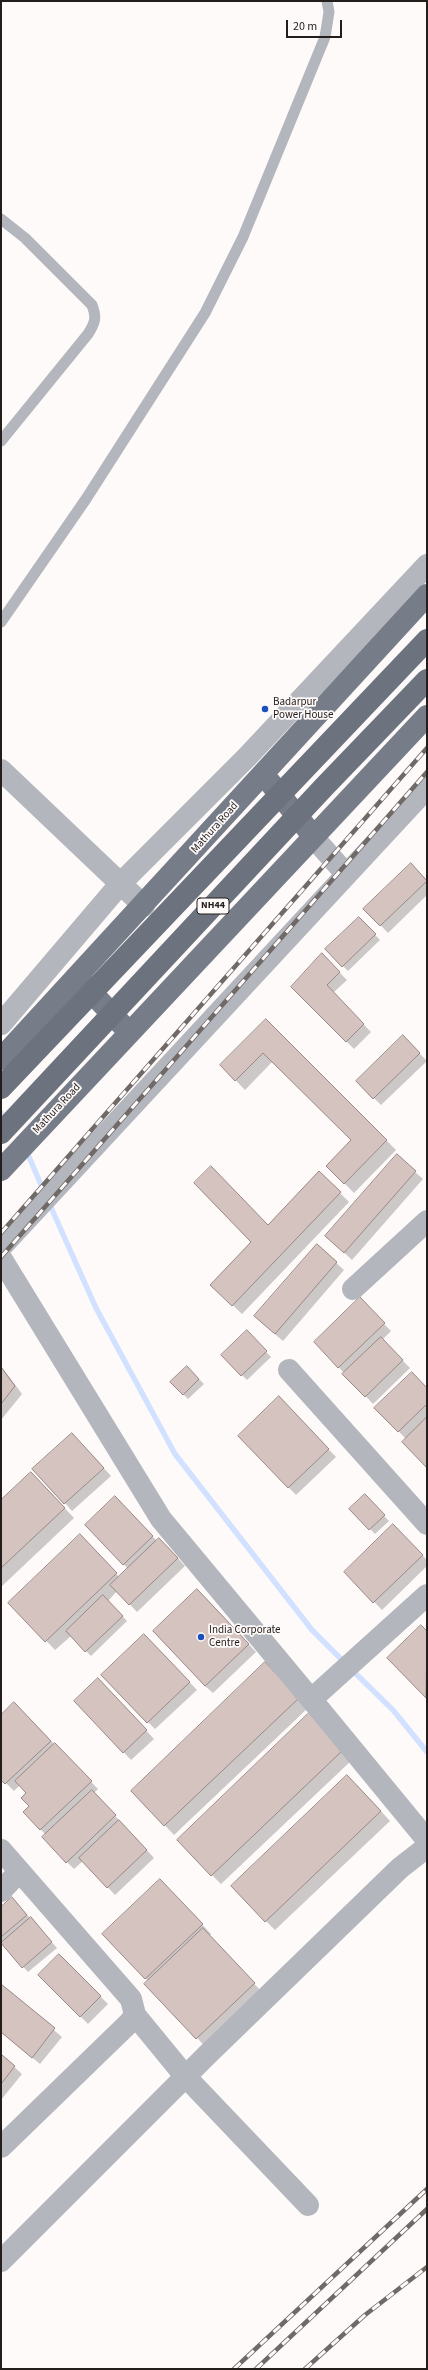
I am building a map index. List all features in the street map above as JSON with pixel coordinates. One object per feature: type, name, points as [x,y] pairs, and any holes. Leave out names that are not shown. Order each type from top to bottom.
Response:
[{"type":"highway","name":"Mathura Road","points":[[1,1088],[427,640]]},
{"type":"highway","name":"NH44","points":[[1,1133],[324,787],[427,680]]},
{"type":"main road","name":"Mathura Road","points":[[1,1059],[144,906],[427,595]]},
{"type":"main road","name":"Mathura Road","points":[[1,1170],[427,716]]},
{"type":"main road","points":[[264,774],[313,837]]},
{"type":"main road","points":[[77,976],[129,1032]]},
{"type":"street","points":[[1,1024],[121,884],[247,757],[427,565]]},
{"type":"street","points":[[247,757],[264,774]]},
{"type":"street","points":[[1,770],[144,906]]},
{"type":"street","points":[[1,1247],[427,788]]},
{"type":"street","points":[[313,837],[346,874]]},
{"type":"street","points":[[353,1289],[427,1221]]},
{"type":"street","points":[[1,1258],[161,1519],[264,1644],[318,1693],[427,1840]]},
{"type":"street","points":[[289,1370],[427,1524]]},
{"type":"street","points":[[318,1693],[427,1595]]},
{"type":"street","points":[[1,2261],[185,2076],[400,1868],[427,1847]]},
{"type":"street","points":[[1,1850],[131,1999],[135,2015],[185,2076],[308,2206]]},
{"type":"street","points":[[1,1891],[19,1872]]},
{"type":"street","points":[[1,2147],[129,2023],[135,2015]]},
{"type":"lane","points":[[1,622],[86,499],[205,313],[243,237],[325,37],[329,12],[327,1]]},
{"type":"lane","points":[[1,219],[25,238],[92,305],[96,316],[94,324],[88,334],[1,441]]},
{"type":"building","points":[[411,863],[427,881],[380,926],[363,909]]},
{"type":"building","points":[[359,917],[376,934],[342,967],[325,949]]},
{"type":"building","points":[[322,953],[340,972],[327,985],[364,1024],[346,1042],[291,987]]},
{"type":"building","points":[[266,1019],[387,1140],[344,1184],[326,1166],[351,1140],[263,1053],[235,1081],[220,1065]]},
{"type":"building","points":[[403,1035],[420,1053],[373,1099],[356,1081]]},
{"type":"building","points":[[397,1154],[416,1171],[344,1253],[325,1236]]},
{"type":"building","points":[[211,1166],[268,1225],[319,1171],[341,1192],[232,1306],[210,1285],[251,1242],[194,1183]]},
{"type":"building","points":[[317,1244],[337,1262],[275,1334],[254,1316]]},
{"type":"building","points":[[360,1297],[385,1323],[338,1368],[314,1342]]},
{"type":"building","points":[[247,1330],[267,1351],[241,1376],[221,1355]]},
{"type":"building","points":[[381,1337],[403,1360],[365,1397],[342,1374]]},
{"type":"building","points":[[187,1366],[199,1379],[183,1395],[170,1382]]},
{"type":"building","points":[[1,1367],[15,1386],[1,1404]]},
{"type":"building","points":[[412,1372],[427,1388],[427,1404],[398,1432],[374,1408]]},
{"type":"building","points":[[279,1396],[329,1449],[288,1488],[238,1436]]},
{"type":"building","points":[[427,1417],[427,1468],[402,1442]]},
{"type":"building","points":[[72,1433],[104,1468],[64,1504],[32,1469]]},
{"type":"building","points":[[31,1472],[65,1508],[1,1568],[1,1500]]},
{"type":"building","points":[[365,1494],[385,1515],[369,1530],[349,1509]]},
{"type":"building","points":[[115,1496],[153,1536],[123,1565],[85,1525]]},
{"type":"building","points":[[393,1524],[423,1555],[373,1603],[344,1572]]},
{"type":"building","points":[[80,1534],[117,1573],[45,1642],[8,1603]]},
{"type":"building","points":[[159,1538],[178,1558],[129,1605],[110,1585]]},
{"type":"building","name":"India Corporate Centre","points":[[197,1589],[249,1644],[205,1686],[153,1631]]},
{"type":"building","points":[[103,1595],[123,1616],[85,1652],[66,1631]]},
{"type":"building","points":[[421,1625],[427,1631],[426,1698],[387,1658]]},
{"type":"building","points":[[144,1634],[190,1682],[147,1723],[101,1675]]},
{"type":"building","points":[[265,1662],[299,1698],[164,1826],[131,1791]]},
{"type":"building","points":[[98,1678],[147,1730],[123,1753],[74,1701]]},
{"type":"building","points":[[14,1702],[51,1741],[5,1784],[1,1780],[1,1715]]},
{"type":"building","points":[[309,1713],[343,1750],[211,1876],[177,1840]]},
{"type":"building","points":[[55,1743],[92,1781],[40,1830],[23,1812],[29,1806],[21,1798],[26,1793],[15,1781]]},
{"type":"building","points":[[347,1775],[381,1811],[265,1922],[231,1886]]},
{"type":"building","points":[[92,1790],[116,1815],[66,1863],[42,1837]]},
{"type":"building","points":[[119,1820],[147,1850],[107,1888],[79,1858]]},
{"type":"building","points":[[160,1879],[203,1924],[145,1979],[102,1934]]},
{"type":"building","points":[[12,1897],[27,1915],[1,1937],[1,1907]]},
{"type":"building","points":[[31,1917],[52,1942],[22,1968],[1,1943]]},
{"type":"building","points":[[203,1928],[255,1983],[196,2039],[144,1984]]},
{"type":"building","points":[[59,1954],[101,1996],[80,2017],[38,1975]]},
{"type":"building","points":[[1,1984],[55,2028],[32,2058],[1,2032]]},
{"type":"building","points":[[1,2054],[15,2066],[1,2084]]},
{"type":"waterway","points":[[1,1113],[7,1121]]},
{"type":"waterway","points":[[26,1150],[45,1194]]},
{"type":"waterway","points":[[49,1203],[96,1308],[175,1454],[312,1630],[346,1664]]},
{"type":"waterway","points":[[352,1670],[393,1710],[427,1752]]},
{"type":"railway","points":[[1,1233],[427,748]]},
{"type":"railway","points":[[1,1257],[427,772]]},
{"type":"railway","points":[[234,2369],[427,2189]]},
{"type":"railway","points":[[256,2369],[427,2209]]},
{"type":"railway","points":[[305,2369],[365,2315],[427,2267]]},
{"type":"place","name":"Badarpur Power House","points":[[265,709]]},
{"type":"place","name":"India Corporate Centre","points":[[201,1637]]}]
